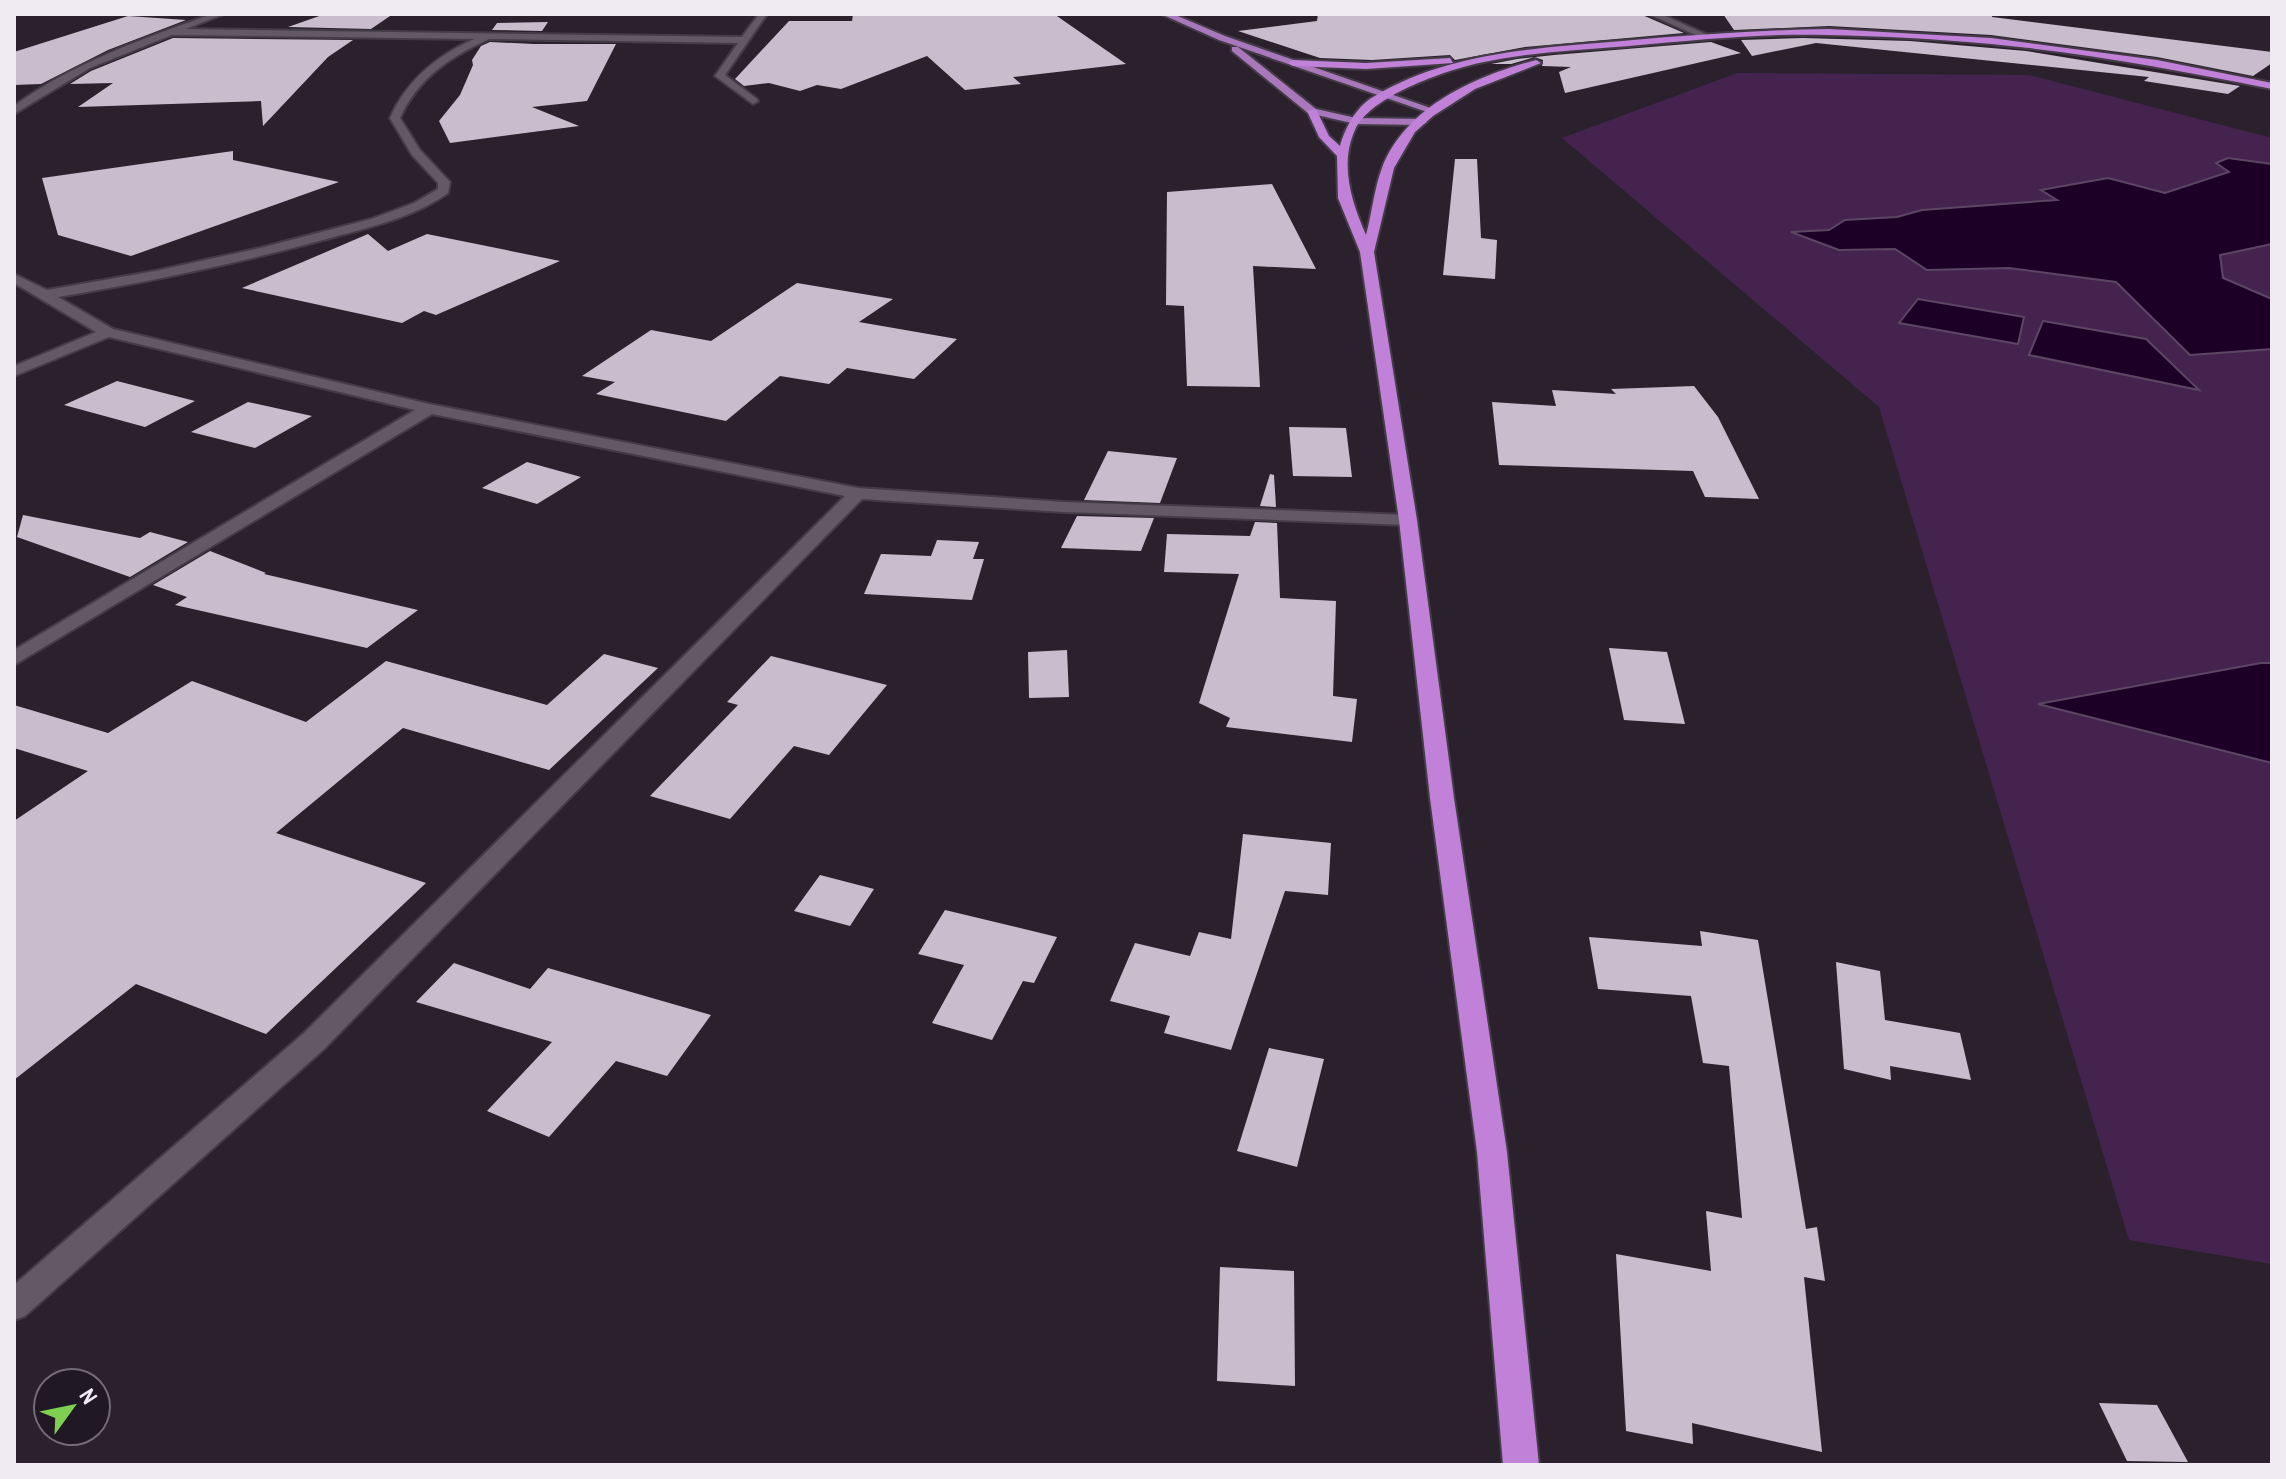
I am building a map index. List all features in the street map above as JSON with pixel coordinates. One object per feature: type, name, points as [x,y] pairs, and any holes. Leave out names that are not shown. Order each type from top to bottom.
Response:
[{"type":"highway","points":[[1293,63],[1366,66],[1479,60],[1545,50],[1705,36],[1829,32],[1991,41],[2157,63],[2272,86]]},
{"type":"highway","points":[[1367,252],[1376,228],[1388,166],[1406,138],[1434,111],[1473,84],[1510,70],[1627,43]]},
{"type":"highway","points":[[1479,60],[1443,70],[1375,100],[1346,136],[1344,198],[1367,252],[1408,520],[1442,798],[1492,1152],[1521,1465]]},
{"type":"highway","points":[[1312,111],[1324,137],[1343,155]]},
{"type":"main road","points":[[1165,14],[1222,38],[1434,111]]},
{"type":"main road","points":[[1222,38],[1312,111],[1356,121],[1422,122]]},
{"type":"street","points":[[14,111],[28,99],[103,59],[220,14]]},
{"type":"street","points":[[753,101],[720,76],[763,14]]},
{"type":"street","points":[[1653,14],[1705,36]]},
{"type":"street","points":[[172,32],[744,40]]},
{"type":"street","points":[[48,294],[178,273],[237,259],[383,219],[429,202],[444,190],[444,182],[428,169],[408,143],[395,118],[402,97],[448,55],[486,37]]},
{"type":"street","points":[[14,278],[48,294],[73,313],[108,332],[429,409],[858,493],[1064,507],[1408,520]]},
{"type":"street","points":[[14,371],[108,332]]},
{"type":"street","points":[[14,659],[429,409]]},
{"type":"street","points":[[14,1305],[314,1041],[858,493]]},
{"type":"shaded area","points":[[1737,73],[2029,75],[2272,138],[2272,1264],[2129,1240],[1879,407],[1562,138]]},
{"type":"shaded area","points":[[2228,158],[2272,164],[2272,244],[2220,255],[2223,278],[2272,299],[2272,349],[2190,355],[2116,282],[2009,268],[1927,270],[1895,249],[1839,250],[1791,232],[1829,230],[1845,220],[1897,217],[1922,210],[2057,200],[2041,190],[2108,178],[2165,193],[2229,172],[2216,163]]},
{"type":"shaded area","points":[[1918,299],[2024,317],[2018,344],[1899,323]]},
{"type":"shaded area","points":[[2043,321],[2146,339],[2199,390],[2029,355]]},
{"type":"shaded area","points":[[2272,663],[2272,763],[2038,704]]},
{"type":"building","points":[[325,14],[393,14],[371,29],[288,27]]},
{"type":"building","points":[[853,14],[1054,14],[1126,64],[1013,77],[1021,84],[965,90],[927,56],[841,89],[817,85],[800,91],[769,83],[744,86],[735,79],[789,21],[852,21]]},
{"type":"building","points":[[1318,14],[1640,14],[1684,33],[1525,47],[1455,60],[1450,55],[1372,60],[1320,58],[1238,31],[1317,21]]},
{"type":"building","points":[[1723,14],[1992,14],[1992,17],[2272,52],[2272,63],[2253,76],[2157,57],[1991,35],[1829,26],[1734,30]]},
{"type":"building","points":[[128,16],[186,20],[108,50],[41,84],[14,85],[14,52]]},
{"type":"building","points":[[548,22],[542,31],[492,30],[497,23]]},
{"type":"building","points":[[173,38],[353,40],[328,57],[263,126],[261,101],[78,107],[113,83],[70,84],[91,71]]},
{"type":"building","points":[[1741,40],[1910,41],[2026,51],[2240,86],[2228,94],[2144,81],[2149,77],[1816,43],[1752,56]]},
{"type":"building","points":[[490,42],[616,44],[587,101],[532,107],[579,126],[450,143],[439,121],[460,95],[473,65],[472,60],[481,46]]},
{"type":"building","points":[[1711,42],[1741,53],[1565,93],[1559,72],[1571,67],[1542,66],[1543,60],[1535,57]]},
{"type":"building","points":[[1535,57],[1511,64],[1491,64],[1517,59]]},
{"type":"building","points":[[233,151],[233,160],[339,182],[131,256],[58,235],[42,178]]},
{"type":"building","points":[[1455,159],[1477,159],[1481,238],[1497,240],[1495,279],[1443,275]]},
{"type":"building","points":[[1272,184],[1316,269],[1253,266],[1260,387],[1187,386],[1184,306],[1166,305],[1167,192]]},
{"type":"building","points":[[368,234],[388,251],[427,234],[560,261],[436,315],[424,311],[402,323],[242,288]]},
{"type":"building","points":[[797,283],[893,299],[859,322],[957,339],[914,379],[847,368],[829,384],[780,376],[726,421],[596,394],[615,382],[582,376],[651,330],[711,341]]},
{"type":"building","points":[[117,381],[195,401],[145,427],[64,405]]},
{"type":"building","points":[[1694,386],[1718,417],[1759,499],[1705,497],[1693,471],[1499,465],[1492,402],[1556,406],[1552,390],[1616,394],[1611,389]]},
{"type":"building","points":[[248,402],[312,416],[255,448],[191,432]]},
{"type":"building","points":[[1289,427],[1346,428],[1352,477],[1293,476]]},
{"type":"building","points":[[1108,451],[1177,458],[1160,503],[1084,500]]},
{"type":"building","points":[[527,462],[581,477],[537,504],[482,488]]},
{"type":"building","points":[[1270,474],[1274,475],[1276,507],[1260,506]]},
{"type":"building","points":[[23,515],[140,538],[150,532],[188,542],[130,577],[17,537]]},
{"type":"building","points":[[1077,516],[1154,518],[1141,551],[1061,548]]},
{"type":"building","points":[[1255,522],[1277,523],[1280,598],[1336,601],[1333,696],[1357,699],[1352,742],[1226,727],[1230,718],[1199,703],[1239,574],[1164,572],[1167,534],[1250,536]]},
{"type":"building","points":[[937,540],[979,542],[973,559],[984,559],[972,600],[864,594],[881,554],[931,556]]},
{"type":"building","points":[[210,551],[264,574],[418,610],[367,648],[175,605],[187,597],[153,585]]},
{"type":"building","points":[[1609,648],[1667,652],[1685,724],[1624,720]]},
{"type":"building","points":[[1067,650],[1069,697],[1029,698],[1028,652]]},
{"type":"building","points":[[604,654],[658,668],[549,770],[403,728],[276,833],[426,883],[266,1034],[136,984],[14,1080],[14,821],[88,771],[14,748],[14,705],[108,733],[192,681],[306,722],[386,661],[547,705]]},
{"type":"building","points":[[771,656],[887,685],[829,755],[794,746],[730,819],[650,796],[738,705],[727,702]]},
{"type":"building","points":[[1243,834],[1331,843],[1328,895],[1285,891],[1231,1050],[1164,1033],[1170,1016],[1110,1001],[1135,943],[1190,956],[1199,932],[1231,939]]},
{"type":"building","points":[[820,875],[874,889],[850,926],[794,911]]},
{"type":"building","points":[[945,910],[1057,937],[1034,983],[1023,981],[992,1040],[932,1023],[964,965],[918,954]]},
{"type":"building","points":[[1700,931],[1758,940],[1806,1229],[1817,1227],[1825,1281],[1804,1277],[1822,1452],[1692,1423],[1693,1444],[1626,1431],[1616,1254],[1711,1271],[1706,1211],[1742,1218],[1729,1066],[1703,1063],[1691,996],[1598,989],[1589,937],[1702,946]]},
{"type":"building","points":[[1836,962],[1880,971],[1885,1020],[1960,1033],[1971,1080],[1890,1066],[1891,1080],[1844,1069]]},
{"type":"building","points":[[454,963],[530,989],[548,968],[711,1015],[667,1076],[616,1061],[549,1137],[487,1111],[552,1042],[416,1002]]},
{"type":"building","points":[[1269,1048],[1324,1059],[1297,1167],[1237,1151]]},
{"type":"building","points":[[1220,1267],[1294,1271],[1295,1386],[1217,1381]]},
{"type":"building","points":[[2099,1403],[2157,1405],[2188,1462],[2127,1461]]}]
